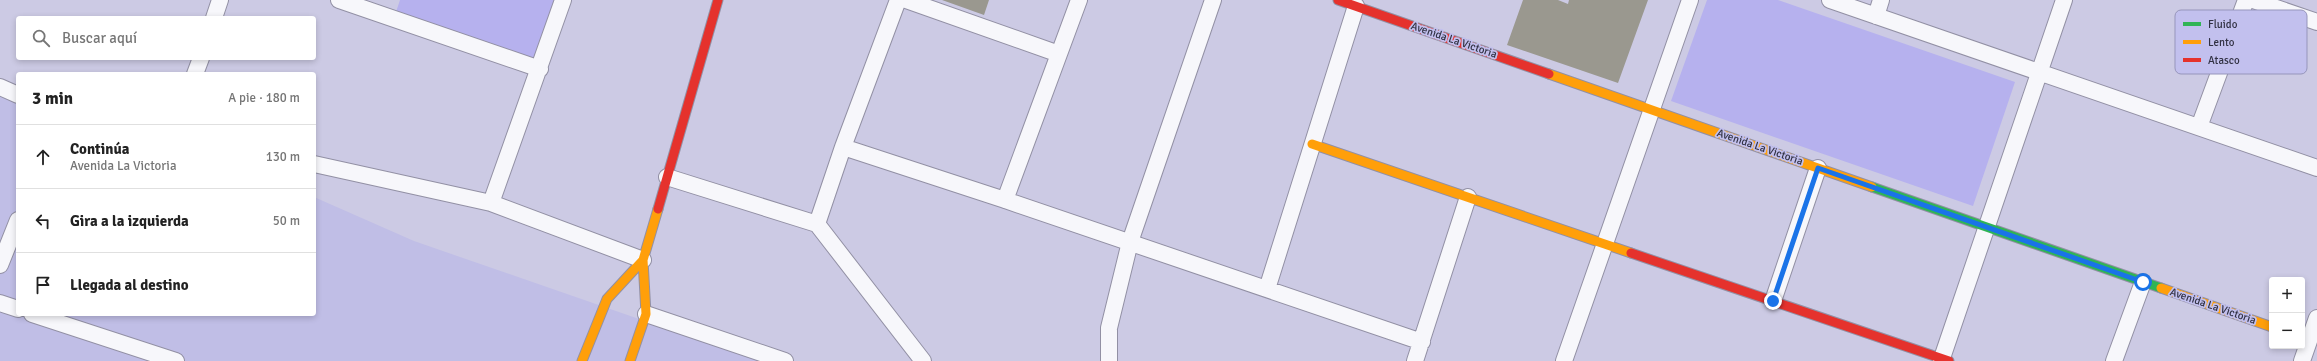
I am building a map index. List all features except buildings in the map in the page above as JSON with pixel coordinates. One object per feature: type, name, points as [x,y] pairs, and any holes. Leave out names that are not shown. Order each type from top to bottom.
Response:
[{"type":"street","points":[[215,16],[220,0]]},
{"type":"street","points":[[339,0],[375,6],[540,69]]},
{"type":"street","points":[[491,203],[540,69],[563,0]]},
{"type":"street","points":[[630,361],[646,314],[643,260],[718,0]]},
{"type":"street","points":[[817,224],[843,147],[898,0]]},
{"type":"street","points":[[906,0],[1059,54]]},
{"type":"street","points":[[1005,200],[1079,0]]},
{"type":"street","points":[[1109,361],[1109,328],[1130,242],[1212,0]]},
{"type":"street","name":"Avenida La Victoria","points":[[1338,0],[2269,326]]},
{"type":"street","points":[[1564,361],[1690,0]]},
{"type":"street","points":[[1830,0],[2317,168]]},
{"type":"street","points":[[1876,16],[1881,0]]},
{"type":"street","points":[[1312,144],[1944,360],[1987,227],[2064,0]]},
{"type":"street","points":[[2242,10],[2246,0]]},
{"type":"street","points":[[2253,0],[2280,4],[2292,10]]},
{"type":"street","points":[[1266,289],[1356,6]]},
{"type":"street","points":[[2307,17],[2317,22]]},
{"type":"street","points":[[196,72],[199,60]]},
{"type":"street","points":[[2199,127],[2219,74]]},
{"type":"street","points":[[0,87],[16,94]]},
{"type":"street","points":[[843,147],[1130,242],[1422,342]]},
{"type":"street","points":[[316,164],[491,203],[643,260]]},
{"type":"street","points":[[1773,301],[1818,168]]},
{"type":"street","points":[[667,176],[817,224],[923,361]]},
{"type":"street","points":[[1415,361],[1468,197]]},
{"type":"street","points":[[0,265],[16,225]]},
{"type":"street","points":[[582,361],[607,299],[643,260]]},
{"type":"street","points":[[2114,361],[2143,282]]},
{"type":"street","points":[[0,303],[16,308]]},
{"type":"street","points":[[646,314],[785,361]]},
{"type":"street","points":[[38,316],[176,361]]},
{"type":"street","points":[[2302,361],[2317,318]]},
{"type":"shaded area","points":[[400,0],[554,0],[535,60],[396,12]]},
{"type":"shaded area","points":[[1707,0],[1778,0],[2015,82],[1973,206],[1671,101]]},
{"type":"shaded area","points":[[0,82],[16,87],[16,316],[316,316],[316,198],[414,241],[760,361],[0,361]]},
{"type":"traffic: fast","points":[[1872,187],[2161,288]]},
{"type":"traffic: slow","points":[[1549,74],[1872,187]]},
{"type":"traffic: slow","points":[[1312,144],[1631,253]]},
{"type":"traffic: slow","points":[[630,361],[646,314],[643,260],[658,209]]},
{"type":"traffic: slow","points":[[582,361],[607,299],[643,260]]},
{"type":"traffic: slow","points":[[2161,288],[2269,326]]},
{"type":"traffic: jam","points":[[658,209],[718,0]]},
{"type":"traffic: jam","points":[[1338,0],[1549,74]]},
{"type":"traffic: jam","points":[[1631,253],[1949,361]]},
{"type":"route","points":[[1773,301],[1818,168],[2143,282]]}]
